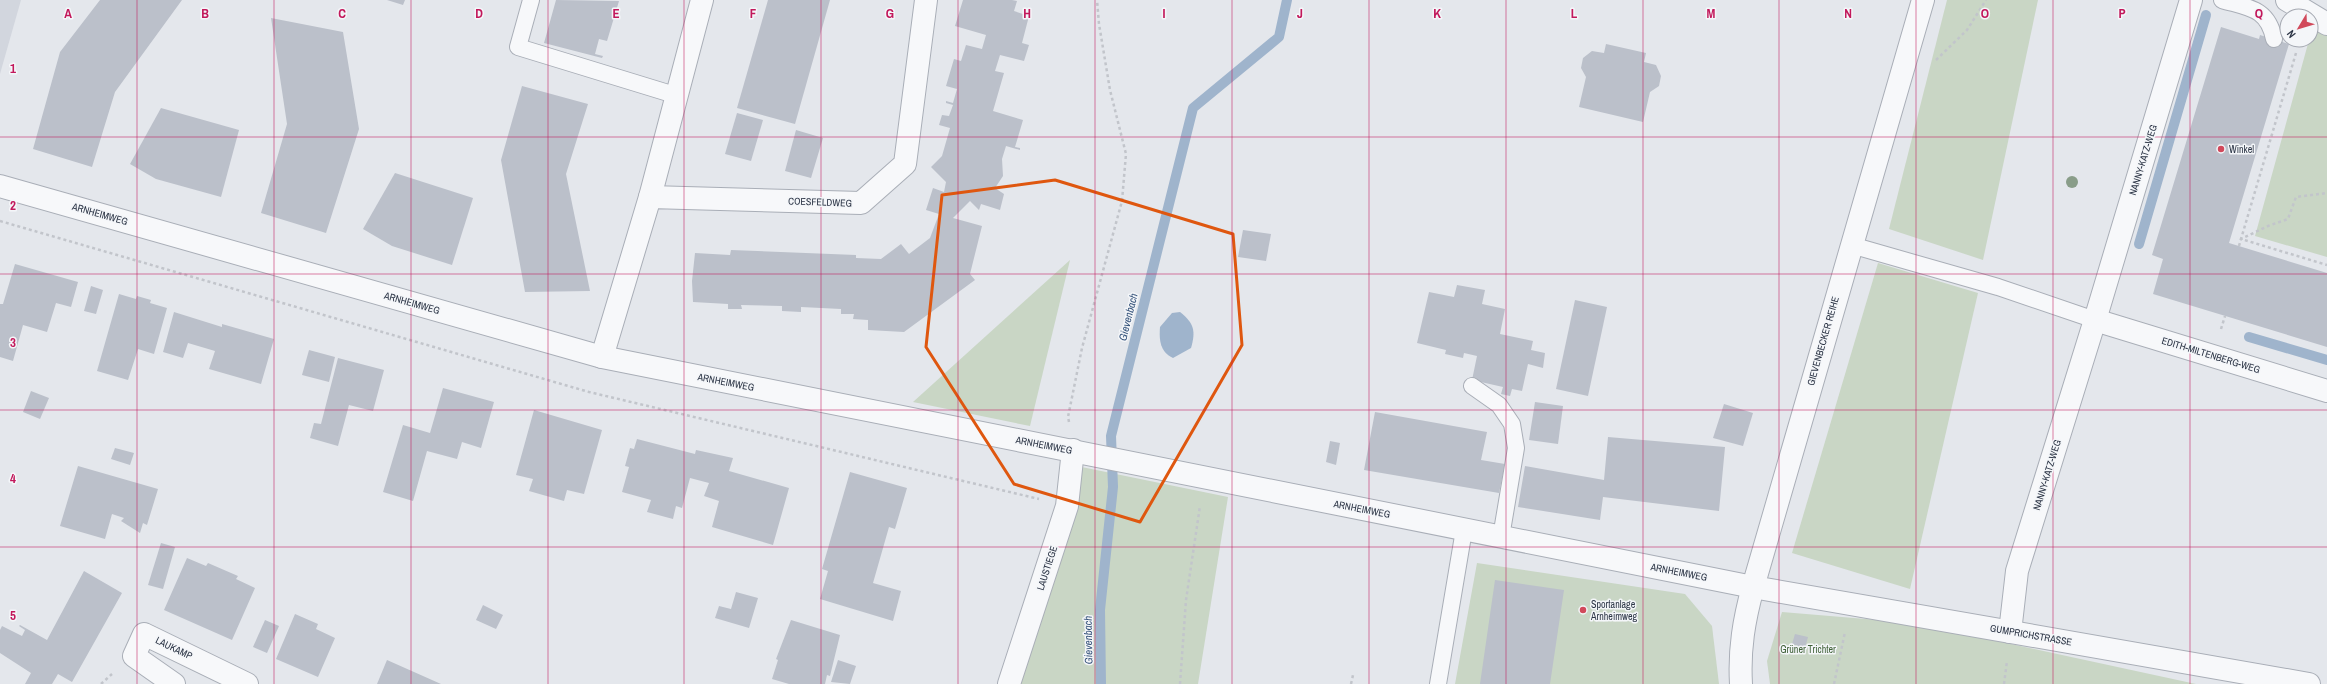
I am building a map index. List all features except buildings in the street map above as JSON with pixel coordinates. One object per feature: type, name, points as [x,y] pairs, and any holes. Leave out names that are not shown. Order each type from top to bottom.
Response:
[{"type":"street","points":[[602,357],[650,198],[702,0]]},
{"type":"street","name":"COESFELDWEG","points":[[650,198],[861,203],[905,164],[926,0]]},
{"type":"street","name":"GIEVENBECKER REIHE","points":[[1741,684],[1739,658],[1742,625],[1923,0]]},
{"type":"street","name":"NANNY-KATZ-WEG","points":[[2010,632],[2017,570],[2095,320],[2191,0]]},
{"type":"street","points":[[2287,0],[2327,24]]},
{"type":"street","name":"ARNHEIMWEG","points":[[0,186],[602,357],[1753,587]]},
{"type":"street","name":"EDITH-MILTENBERG-WEG","points":[[2095,320],[2327,391]]},
{"type":"street","name":"LAUSTIEGE","points":[[1009,684],[1067,506],[1079,452]]},
{"type":"street","name":"GUMPRICHSTRASSE","points":[[1753,587],[1852,603],[2309,684]]},
{"type":"street","name":"LAUKAMP","points":[[174,684],[134,656],[144,634],[247,684]]},
{"type":"lane","points":[[531,0],[518,47],[678,96]]},
{"type":"lane","points":[[2222,0],[2256,10],[2266,18],[2272,28],[2274,40]]},
{"type":"lane","points":[[1851,245],[1998,287],[2095,320]]},
{"type":"lane","points":[[1472,386],[1499,405],[1512,424],[1516,448],[1501,537]]},
{"type":"lane","points":[[1438,684],[1464,530]]},
{"type":"path","points":[[1079,452],[1068,417],[1082,348],[1122,201],[1126,154],[1110,90],[1099,24],[1098,0]]},
{"type":"path","points":[[2239,246],[2298,48]]},
{"type":"path","points":[[2242,239],[2268,226],[2288,219],[2296,197],[2327,193]]},
{"type":"path","points":[[0,221],[589,392],[1067,506]]},
{"type":"path","points":[[2242,239],[2327,265]]},
{"type":"path","points":[[2220,330],[2225,316]]},
{"type":"path","points":[[1180,684],[1186,600],[1205,477]]},
{"type":"path","points":[[1834,684],[1852,603]]},
{"type":"path","points":[[1351,684],[1353,675]]},
{"type":"highlighted area","points":[[1055,180],[1233,234],[1242,345],[1140,522],[1014,484],[926,347],[942,195]]},
{"type":"shaded area","points":[[0,0],[21,0],[0,74]]},
{"type":"green space","points":[[1947,0],[2038,0],[1983,260],[1889,229]]},
{"type":"green space","points":[[2319,28],[2327,33],[2327,257],[2255,236],[2307,48],[2319,48]]},
{"type":"green space","points":[[1070,260],[1030,426],[913,402]]},
{"type":"green space","points":[[1878,263],[1978,293],[1910,589],[1792,553]]},
{"type":"green space","points":[[1067,464],[1228,497],[1198,684],[1013,684]]},
{"type":"green space","name":"Sportanlage Arnheimweg","points":[[1477,563],[1685,594],[1712,626],[1719,684],[1455,684]]},
{"type":"green space","name":"Grüner Trichter","points":[[1782,612],[1914,623],[2196,684],[1770,684],[1767,661]]},
{"type":"water","points":[[1180,312],[1191,324],[1193,328],[1193,337],[1191,348],[1173,358],[1165,352],[1161,345],[1160,327],[1172,313]]},
{"type":"waterway","name":"Gievenbach","points":[[1101,684],[1100,610],[1113,487],[1111,436],[1193,108],[1279,37],[1287,0]]},
{"type":"waterway","points":[[2139,244],[2206,15]]},
{"type":"waterway","points":[[2249,337],[2327,360]]},
{"type":"place","name":"Winkel","points":[[2221,149]]},
{"type":"place","name":"Sportanlage Arnheimweg","points":[[1583,610]]}]
